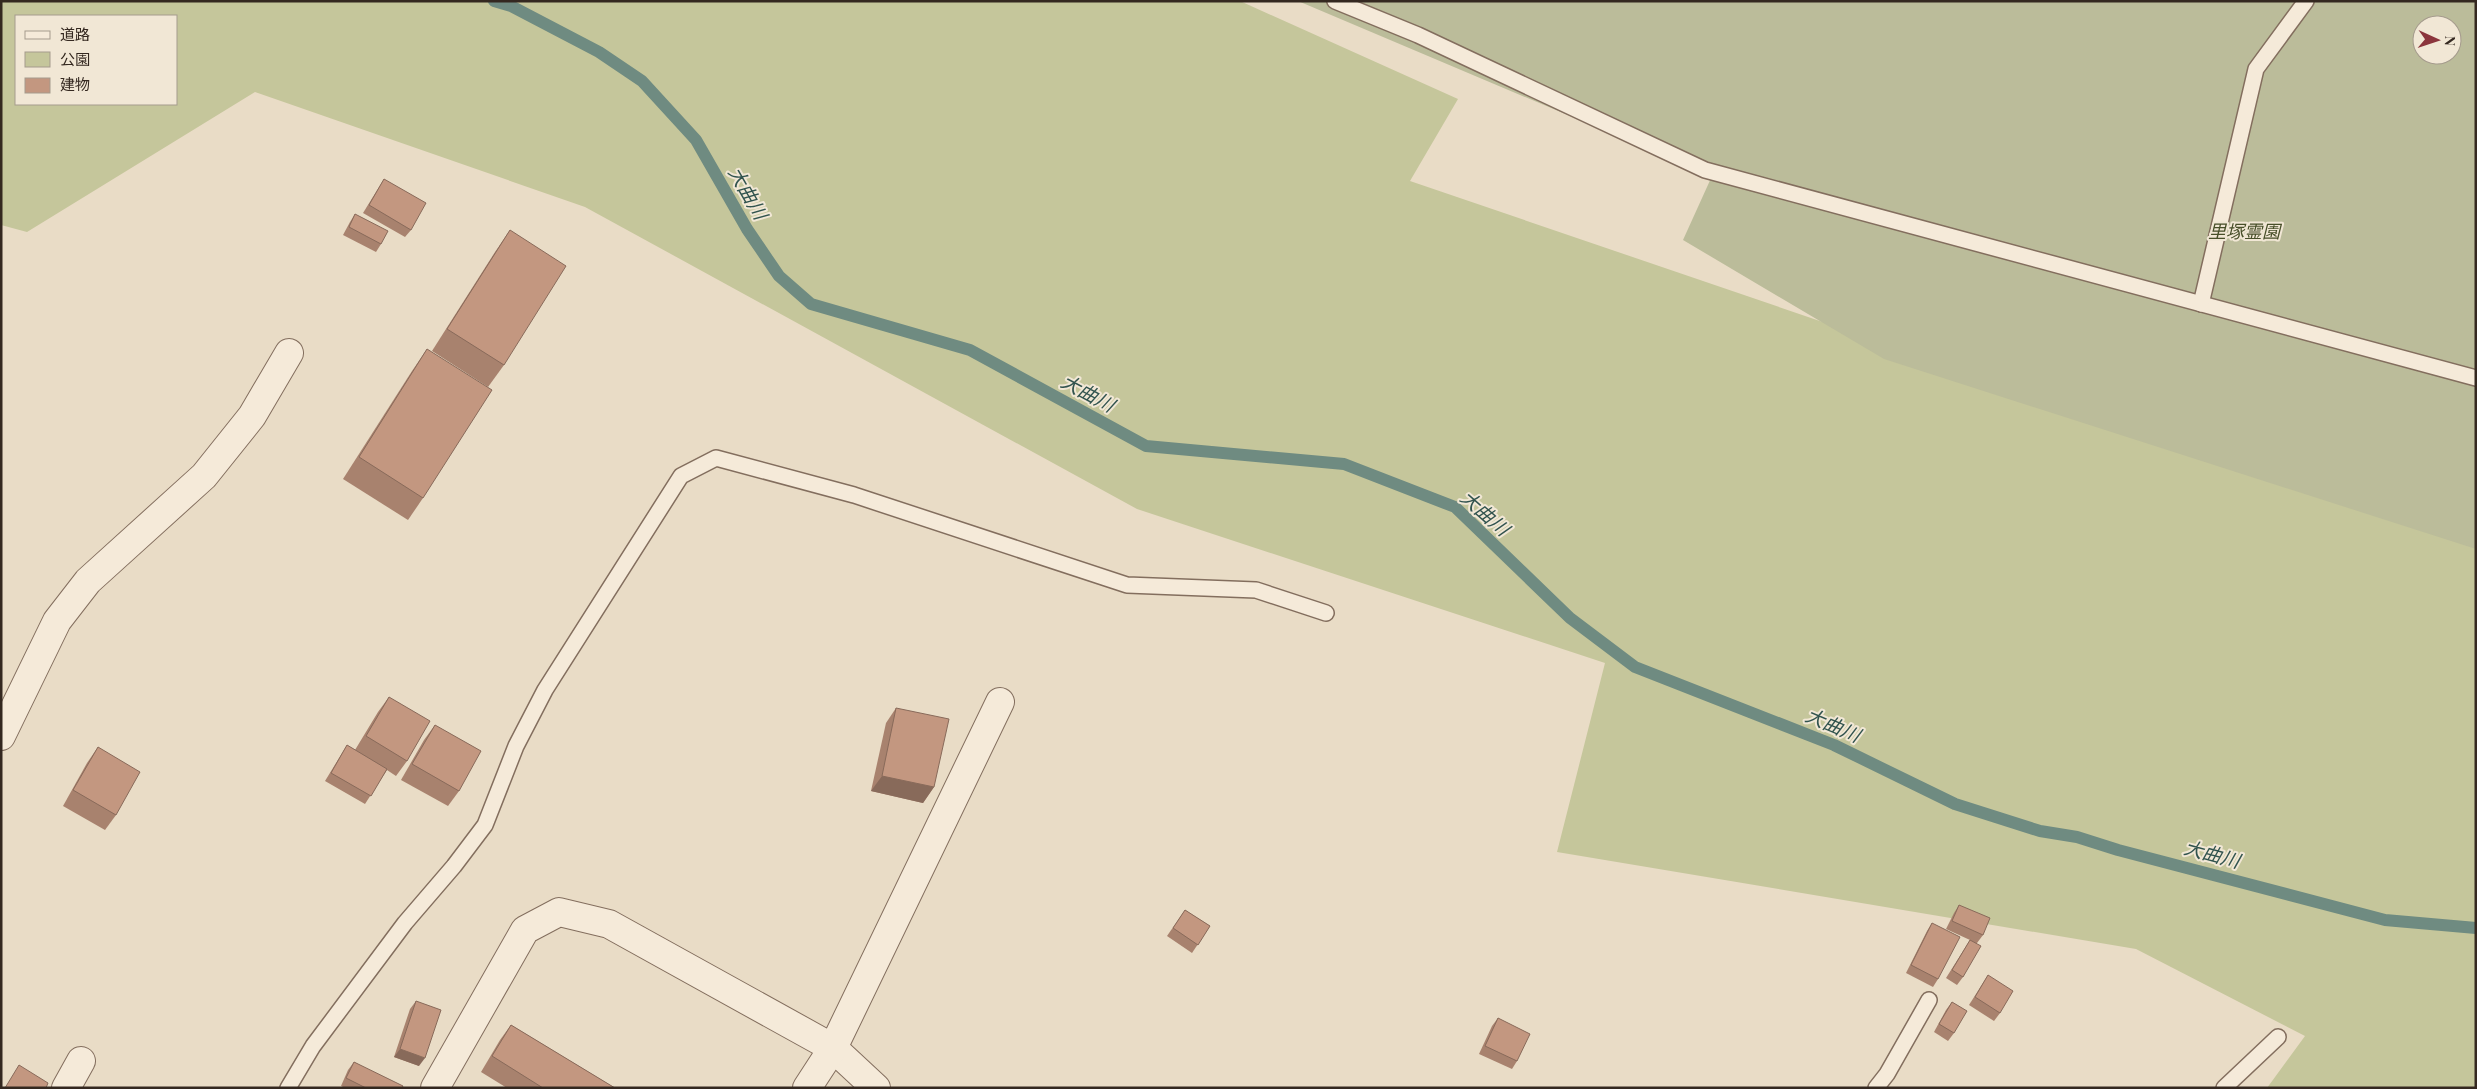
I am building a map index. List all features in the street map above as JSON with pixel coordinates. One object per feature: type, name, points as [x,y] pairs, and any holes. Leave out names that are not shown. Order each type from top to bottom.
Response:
[{"type":"street","points":[[1,736],[57,621],[88,581],[204,476],[252,416],[289,353]]},
{"type":"street","points":[[807,1088],[833,1048],[1000,702]]},
{"type":"street","points":[[436,1088],[525,930],[559,912],[609,924],[833,1048],[876,1088]]},
{"type":"street","points":[[66,1088],[81,1061]]},
{"type":"lane","points":[[1335,1],[1418,35],[1705,170],[2476,378]]},
{"type":"lane","points":[[2201,304],[2256,69],[2306,1]]},
{"type":"lane","points":[[288,1088],[313,1046],[405,923],[454,866],[485,825],[516,746],[544,690],[681,476],[716,458],[854,495],[1127,585],[1256,590],[1326,613]]},
{"type":"lane","points":[[1876,1088],[1887,1074],[1928,1000]]},
{"type":"lane","points":[[2224,1088],[2278,1036]]},
{"type":"green space","points":[[1,1],[1240,1],[1458,99],[1410,181],[2397,518],[2476,542],[2476,1088],[2267,1088],[2305,1036],[2136,949],[1557,852],[1605,663],[1137,509],[585,207],[255,92],[27,232],[1,225]]},
{"type":"green space","name":"里塚霊園","points":[[1298,1],[2476,1],[2476,549],[1884,359],[1683,240],[1712,176]]},
{"type":"building","points":[[384,179],[426,203],[411,230],[369,205]]},
{"type":"building","points":[[355,214],[388,231],[381,244],[349,227]]},
{"type":"building","points":[[510,230],[566,266],[504,365],[447,329]]},
{"type":"building","points":[[427,349],[492,390],[423,498],[359,457]]},
{"type":"building","points":[[389,697],[430,721],[407,761],[366,736]]},
{"type":"building","points":[[896,708],[949,719],[934,787],[882,776]]},
{"type":"building","points":[[435,725],[481,751],[459,791],[412,764]]},
{"type":"building","points":[[347,745],[387,769],[371,796],[331,773]]},
{"type":"building","points":[[98,747],[140,772],[116,815],[73,790]]},
{"type":"building","points":[[1959,905],[1990,918],[1983,935],[1952,921]]},
{"type":"building","points":[[1185,910],[1210,926],[1198,945],[1173,928]]},
{"type":"building","points":[[1932,923],[1960,937],[1938,979],[1911,965]]},
{"type":"building","points":[[1970,940],[1981,946],[1963,977],[1952,970]]},
{"type":"building","points":[[1988,975],[2013,991],[2000,1013],[1975,997]]},
{"type":"building","points":[[416,1001],[441,1010],[425,1058],[400,1049]]},
{"type":"building","points":[[1952,1002],[1967,1011],[1954,1033],[1939,1024]]},
{"type":"building","points":[[1498,1018],[1530,1034],[1517,1061],[1485,1046]]},
{"type":"building","points":[[511,1025],[615,1088],[543,1088],[492,1056]]},
{"type":"building","points":[[354,1062],[403,1086],[402,1088],[366,1088],[346,1078]]},
{"type":"building","points":[[19,1065],[48,1083],[46,1088],[5,1088]]},
{"type":"waterway","name":"大曲川","points":[[494,1],[511,6],[599,52],[642,81],[696,140],[747,229],[779,276],[811,304],[970,350],[1146,446],[1344,464],[1455,507],[1570,618],[1635,667],[1834,745],[1955,804],[2040,831],[2077,837],[2118,850],[2385,920],[2476,928]]}]
